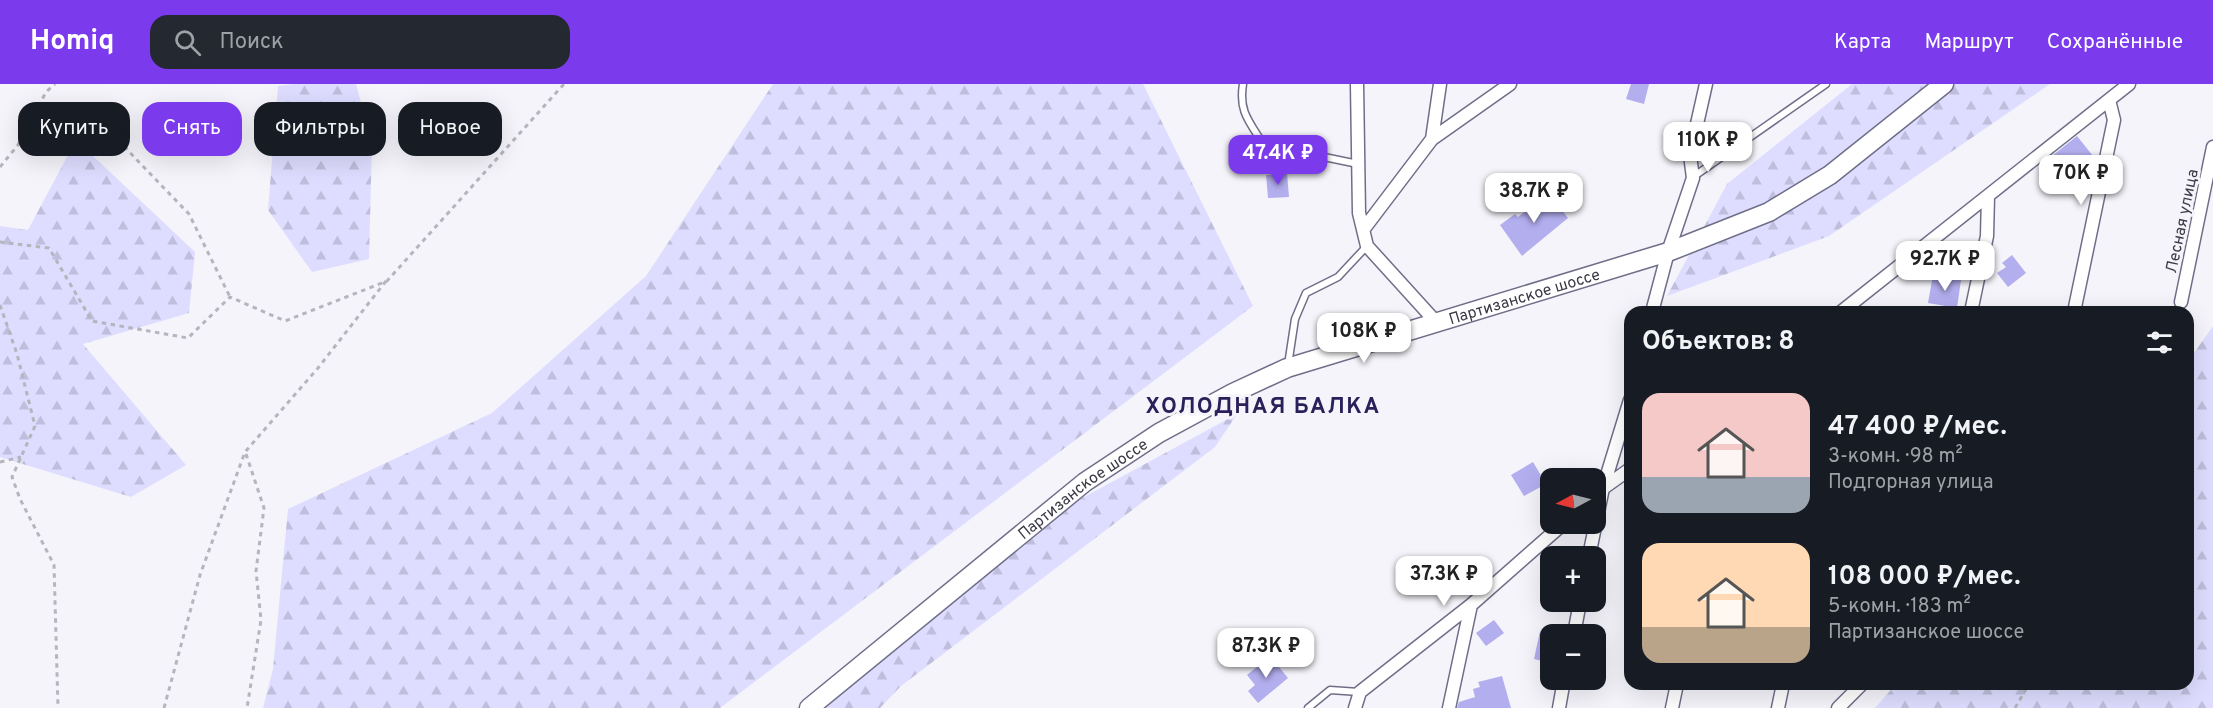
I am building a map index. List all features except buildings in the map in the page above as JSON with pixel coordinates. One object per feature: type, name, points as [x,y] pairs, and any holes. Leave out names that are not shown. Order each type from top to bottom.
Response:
[{"type":"main road","name":"Партизанское шоссе","points":[[809,708],[1085,482],[1159,433],[1233,393],[1287,368],[1668,252],[1769,212],[1830,175],[1944,84]]},
{"type":"street","points":[[1357,84],[1359,213],[1367,246],[1436,322]]},
{"type":"street","points":[[1432,139],[1440,84]]},
{"type":"street","points":[[1363,230],[1432,139],[1510,84]]},
{"type":"street","points":[[1654,306],[1668,252],[1693,178],[1690,155],[1706,84]]},
{"type":"street","points":[[1849,306],[2129,84]]},
{"type":"street","points":[[2075,306],[2114,120],[2109,100]]},
{"type":"street","name":"Лесная улица","points":[[2181,302],[2213,147]]},
{"type":"street","points":[[1972,306],[1987,236],[1988,196]]},
{"type":"street","points":[[1858,306],[1860,297]]},
{"type":"street","points":[[1606,473],[1624,418]]},
{"type":"street","points":[[1606,487],[1624,473]]},
{"type":"street","points":[[1355,708],[1360,692],[1471,605],[1552,534]]},
{"type":"street","points":[[1449,708],[1471,605]]},
{"type":"street","points":[[1559,708],[1562,690]]},
{"type":"street","points":[[1672,708],[1676,690]]},
{"type":"street","points":[[1778,708],[1782,690]]},
{"type":"street","points":[[1838,708],[1856,690]]},
{"type":"lane","points":[[1243,84],[1240,99],[1247,118],[1260,139],[1299,152],[1358,164]]},
{"type":"lane","points":[[1693,178],[1826,84]]},
{"type":"lane","points":[[1287,368],[1294,319],[1306,293],[1338,277],[1367,246]]},
{"type":"lane","points":[[1308,708],[1330,690],[1360,692]]},
{"type":"path","points":[[41,102],[46,92],[54,84]]},
{"type":"path","points":[[164,708],[200,575],[245,452],[318,368],[387,281],[564,84]]},
{"type":"path","points":[[0,167],[18,145]]},
{"type":"path","points":[[130,153],[189,214],[230,297],[285,321],[387,281]]},
{"type":"path","points":[[0,242],[49,248],[92,321],[188,338],[230,297]]},
{"type":"path","points":[[0,305],[17,354],[35,426],[12,477],[20,499],[54,565],[58,708]]},
{"type":"path","points":[[0,319],[5,319]]},
{"type":"path","points":[[245,452],[264,508],[255,571],[261,620],[247,708]]},
{"type":"path","points":[[0,462],[21,457]]},
{"type":"path","points":[[2015,708],[2026,690]]},
{"type":"green space","points":[[356,84],[361,102],[277,102],[278,86]]},
{"type":"green space","points":[[773,84],[1143,84],[1253,306],[720,708],[263,708],[273,669],[288,509],[492,413],[646,276]]},
{"type":"green space","points":[[1852,84],[2050,84],[1829,236],[1667,296],[1727,184]]},
{"type":"green space","points":[[67,156],[93,156],[195,252],[189,313],[83,344],[186,465],[131,497],[0,457],[0,226],[28,230]]},
{"type":"green space","points":[[272,156],[372,156],[369,259],[312,272],[268,210]]},
{"type":"green space","points":[[2213,326],[2213,708],[1875,708],[1891,690],[2194,690],[2194,353]]},
{"type":"green space","points":[[1237,414],[1215,447],[901,686],[880,708],[822,708],[1073,503]]},
{"type":"district","name":"ХОЛОДНАЯ БАЛКА","points":[[1263,405]]}]
